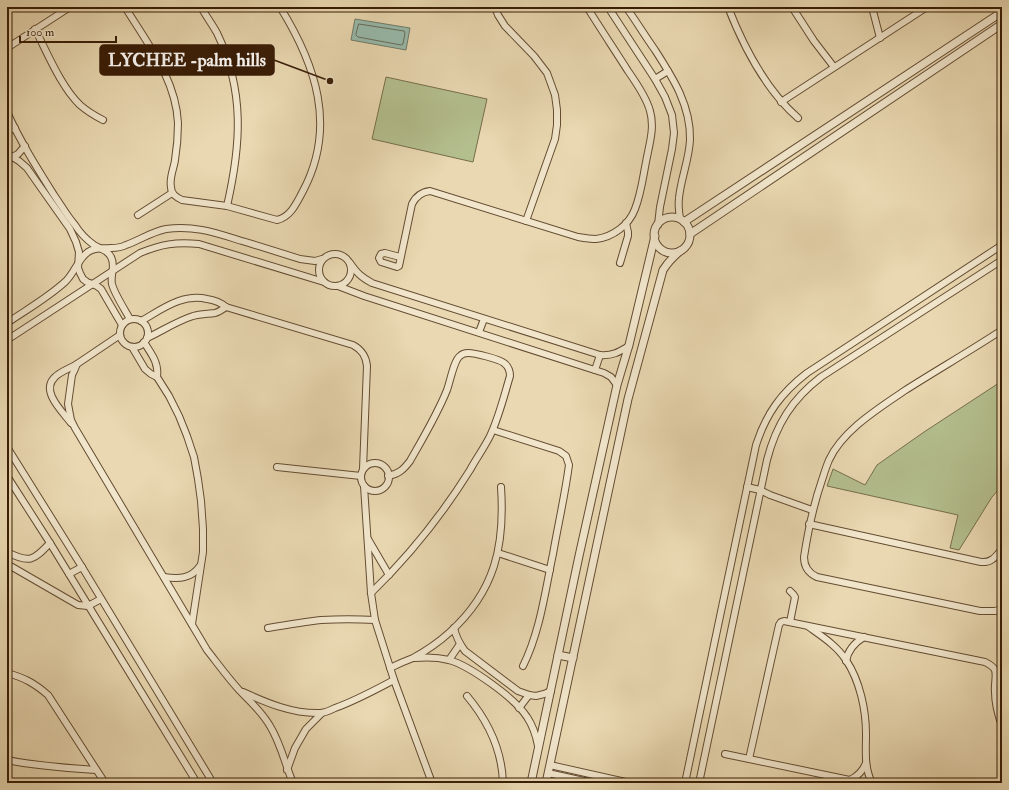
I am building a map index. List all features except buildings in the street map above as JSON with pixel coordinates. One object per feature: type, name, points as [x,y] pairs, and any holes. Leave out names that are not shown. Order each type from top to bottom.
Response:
[{"type":"street","points":[[7,48],[70,7]]},
{"type":"street","points":[[125,7],[166,74],[173,93],[177,112],[178,146],[170,187],[172,193],[176,198],[182,200],[227,206],[273,219],[282,219],[298,201],[309,180],[317,154],[320,131],[320,106],[315,82],[296,34],[280,7]]},
{"type":"street","points":[[201,7],[217,34],[228,61],[236,89],[239,120],[237,150],[234,178],[227,206]]},
{"type":"street","points":[[494,7],[505,26],[534,56],[547,73],[555,95],[557,125],[555,139],[526,221]]},
{"type":"street","points":[[400,257],[412,204],[415,199],[424,192],[430,191],[578,237],[596,239],[614,234],[626,224],[632,216],[638,200],[652,134],[653,122],[650,109],[636,83],[587,7]]},
{"type":"street","points":[[531,783],[579,556],[618,385],[629,346],[656,229],[658,226],[660,207],[671,157],[674,133],[672,114],[665,97],[608,7]]},
{"type":"street","points":[[546,783],[574,658],[628,399],[663,270],[667,262],[685,248],[690,239],[689,229],[682,220],[678,208],[690,140],[684,101],[679,89],[668,71],[626,7]]},
{"type":"street","points":[[728,7],[744,45],[753,61],[782,102],[798,118]]},
{"type":"street","points":[[792,7],[820,50],[834,67]]},
{"type":"street","points":[[872,7],[880,38]]},
{"type":"street","points":[[782,102],[927,7]]},
{"type":"street","points":[[658,226],[665,219],[670,218],[682,220],[1002,12]]},
{"type":"street","points":[[690,234],[999,26],[991,19]]},
{"type":"street","points":[[35,29],[62,82],[70,94],[79,104],[103,120]]},
{"type":"street","points":[[655,79],[668,71]]},
{"type":"street","points":[[7,112],[37,168],[75,226],[87,239],[104,250],[111,257],[113,262],[112,287],[130,319]]},
{"type":"street","points":[[7,131],[15,128]]},
{"type":"street","points":[[9,157],[18,154],[25,146]]},
{"type":"street","points":[[9,157],[19,161],[27,168],[70,230],[79,252],[78,268],[80,274],[87,282],[101,289],[122,325]]},
{"type":"street","points":[[138,215],[172,193]]},
{"type":"street","points":[[620,263],[628,236],[626,224]]},
{"type":"street","points":[[7,323],[56,290],[72,275],[83,256],[93,249],[126,245],[154,232],[165,229],[191,228],[202,229],[300,259],[315,261],[330,254],[340,254],[344,256],[356,272],[372,283],[600,355],[607,356],[614,354],[629,346]]},
{"type":"street","points":[[655,236],[661,250],[671,253],[680,251]]},
{"type":"street","points":[[7,340],[140,253],[154,247],[169,244],[198,244],[333,286],[338,286],[364,296],[604,373],[611,377],[618,385]]},
{"type":"street","points":[[685,783],[756,445],[771,410],[796,381],[815,367],[1002,245]]},
{"type":"street","points":[[322,259],[319,274],[324,282]]},
{"type":"street","points":[[699,783],[760,490],[770,448],[778,426],[790,407],[805,390],[821,377],[1002,260]]},
{"type":"street","points":[[338,286],[347,281],[350,277],[350,263]]},
{"type":"street","points":[[141,321],[174,302],[187,298],[201,297],[222,303],[226,307],[353,344],[363,353],[367,366],[364,469],[361,480],[364,486],[370,593],[375,620],[390,668],[432,783]]},
{"type":"street","points":[[113,309],[122,304]]},
{"type":"street","points":[[157,377],[157,364],[146,340],[148,332],[147,329],[141,321],[136,319],[130,319],[122,325],[120,335],[122,342],[132,347],[139,346],[146,340],[180,321],[192,316],[215,313],[226,307]]},
{"type":"street","points":[[479,332],[484,319]]},
{"type":"street","points":[[1002,331],[874,412],[856,426],[842,441],[829,459],[812,510],[804,557],[804,562],[809,572],[817,577],[980,611],[1002,609]]},
{"type":"street","points":[[120,335],[78,364],[56,376],[50,386],[50,393],[52,398],[75,428],[207,650],[223,671],[256,707],[270,726],[280,747],[287,770],[293,783]]},
{"type":"street","points":[[132,347],[145,369],[157,377],[169,396],[179,416],[194,458],[202,515],[203,552],[192,624]]},
{"type":"street","points":[[370,593],[389,576],[418,543],[447,505],[487,442],[493,430],[510,376],[510,370],[507,366],[498,360],[470,353],[464,353],[459,356],[436,416],[410,461],[401,471],[395,475],[388,476]]},
{"type":"street","points":[[595,370],[600,355]]},
{"type":"street","points":[[75,428],[68,404],[72,375],[78,364]]},
{"type":"street","points":[[493,430],[559,451],[566,456],[569,465],[538,629],[523,666]]},
{"type":"street","points":[[7,447],[82,567],[213,783]]},
{"type":"street","points":[[364,469],[369,464],[376,463],[386,469],[388,476],[387,484],[382,489],[374,491],[367,489],[364,486]]},
{"type":"street","points":[[277,467],[361,476]]},
{"type":"street","points":[[7,476],[50,543],[197,783]]},
{"type":"street","points":[[747,487],[760,490],[812,510]]},
{"type":"street","points":[[390,668],[413,658],[442,639],[467,615],[477,601],[493,570],[498,553],[502,520],[501,488]]},
{"type":"street","points":[[809,524],[981,562],[992,561],[1002,549]]},
{"type":"street","points":[[367,537],[389,576]]},
{"type":"street","points":[[7,552],[19,558],[29,559],[41,553],[50,543]]},
{"type":"street","points":[[498,553],[550,570]]},
{"type":"street","points":[[14,568],[14,563],[19,558]]},
{"type":"street","points":[[7,564],[72,602],[83,606],[88,606],[101,599]]},
{"type":"street","points":[[164,577],[179,579],[186,577],[197,570],[201,564]]},
{"type":"street","points":[[69,574],[82,567]]},
{"type":"street","points":[[790,592],[795,598],[790,622]]},
{"type":"street","points":[[268,628],[321,620],[375,620]]},
{"type":"street","points":[[749,759],[779,625],[784,621],[985,662],[995,670],[996,702],[1002,726]]},
{"type":"street","points":[[806,625],[828,641],[846,661],[856,681],[864,708],[866,727],[866,763],[867,772],[872,783]]},
{"type":"street","points":[[454,628],[456,636],[465,651],[513,688],[529,695],[536,696],[551,691]]},
{"type":"street","points":[[846,661],[854,644],[864,637]]},
{"type":"street","points":[[449,660],[460,644]]},
{"type":"street","points":[[558,655],[574,658]]},
{"type":"street","points":[[413,658],[438,658],[460,664],[498,690],[519,708],[526,717],[532,726],[538,748]]},
{"type":"street","points":[[7,673],[26,679],[38,686],[48,695],[105,783]]},
{"type":"street","points":[[240,690],[272,704],[288,709],[322,713],[346,704],[394,680]]},
{"type":"street","points":[[498,690],[504,681]]},
{"type":"street","points":[[506,696],[513,688]]},
{"type":"street","points":[[519,708],[529,695]]},
{"type":"street","points":[[467,696],[484,720],[497,746],[503,783]]},
{"type":"street","points":[[287,770],[298,742],[306,729],[322,713]]},
{"type":"street","points":[[725,754],[864,783]]},
{"type":"street","points":[[7,760],[59,768],[96,770]]},
{"type":"street","points":[[850,780],[862,772],[866,763]]},
{"type":"street","points":[[550,765],[630,783]]},
{"type":"street","points":[[548,773],[593,783]]},
{"type":"green space","points":[[386,77],[487,99],[473,162],[372,139]]},
{"type":"green space","points":[[1002,381],[1002,486],[992,497],[959,550],[950,548],[958,515],[827,486],[833,469],[865,485],[877,465]]},
{"type":"water","points":[[355,19],[410,28],[406,50],[351,40]]},
{"type":"place","name":"LYCHEE -palm hills","points":[[330,81]]}]
